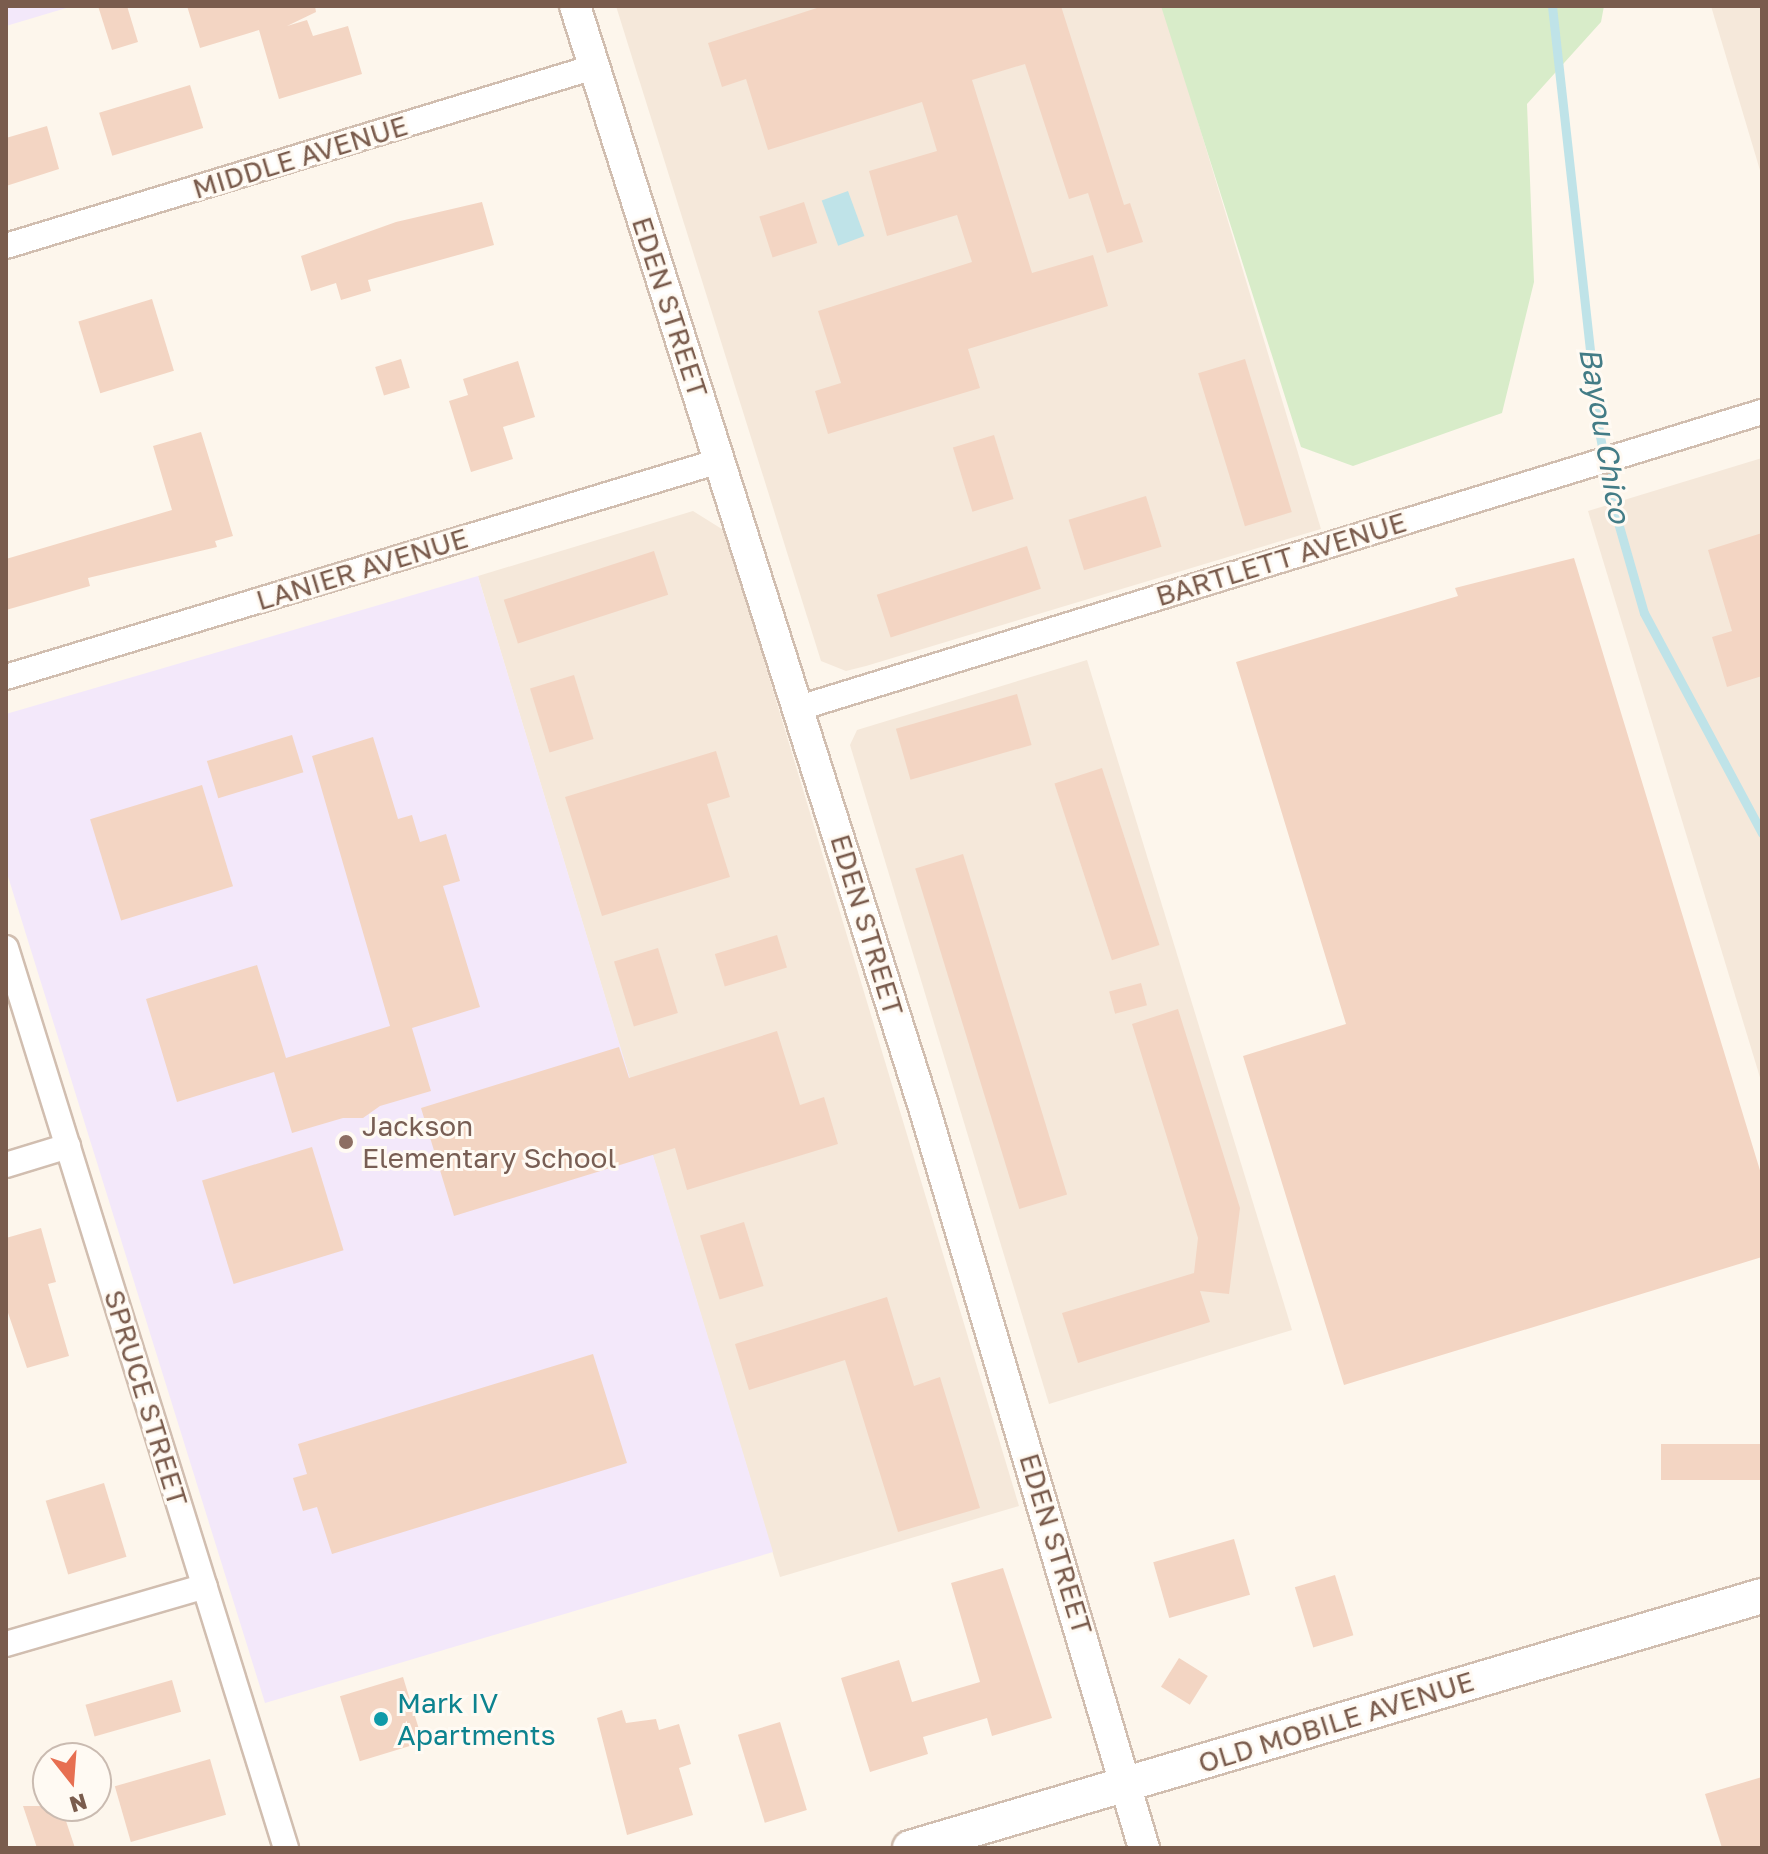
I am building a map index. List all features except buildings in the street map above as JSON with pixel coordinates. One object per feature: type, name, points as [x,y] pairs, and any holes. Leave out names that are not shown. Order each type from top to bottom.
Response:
[{"type":"main road","name":"OLD MOBILE AVENUE","points":[[910,1848],[1762,1596]]},
{"type":"street","name":"EDEN STREET","points":[[575,6],[799,708],[1144,1848]]},
{"type":"street","name":"MIDDLE AVENUE","points":[[6,246],[594,67]]},
{"type":"street","name":"BARTLETT AVENUE","points":[[799,708],[1762,412]]},
{"type":"street","name":"LANIER AVENUE","points":[[6,677],[719,461]]},
{"type":"street","name":"SPRUCE STREET","points":[[6,948],[286,1848]]},
{"type":"street","points":[[6,1165],[68,1146]]},
{"type":"street","points":[[6,1644],[205,1586]]},
{"type":"shaded area","points":[[6,6],[73,6],[6,26]]},
{"type":"shaded area","points":[[616,6],[1163,6],[1321,529],[866,666],[846,671],[821,661]]},
{"type":"shaded area","points":[[1711,6],[1762,6],[1762,177]]},
{"type":"shaded area","points":[[1762,458],[1762,1084],[1588,511]]},
{"type":"shaded area","points":[[693,511],[725,531],[1019,1506],[780,1577],[478,576]]},
{"type":"shaded area","points":[[478,576],[773,1552],[265,1703],[6,870],[6,714]]},
{"type":"shaded area","points":[[1087,660],[1292,1330],[1049,1404],[850,745],[857,730]]},
{"type":"green space","points":[[1161,6],[1604,6],[1601,22],[1527,104],[1534,282],[1502,413],[1353,466],[1301,447]]},
{"type":"water","points":[[848,191],[864,236],[838,246],[822,201]]},
{"type":"waterway","name":"Bayou Chico","points":[[1552,6],[1599,431],[1613,505],[1644,613],[1762,833]]},
{"type":"place","name":"Jackson Elementary School","points":[[346,1142]]},
{"type":"place","name":"Mark IV Apartments","points":[[381,1719]]}]
